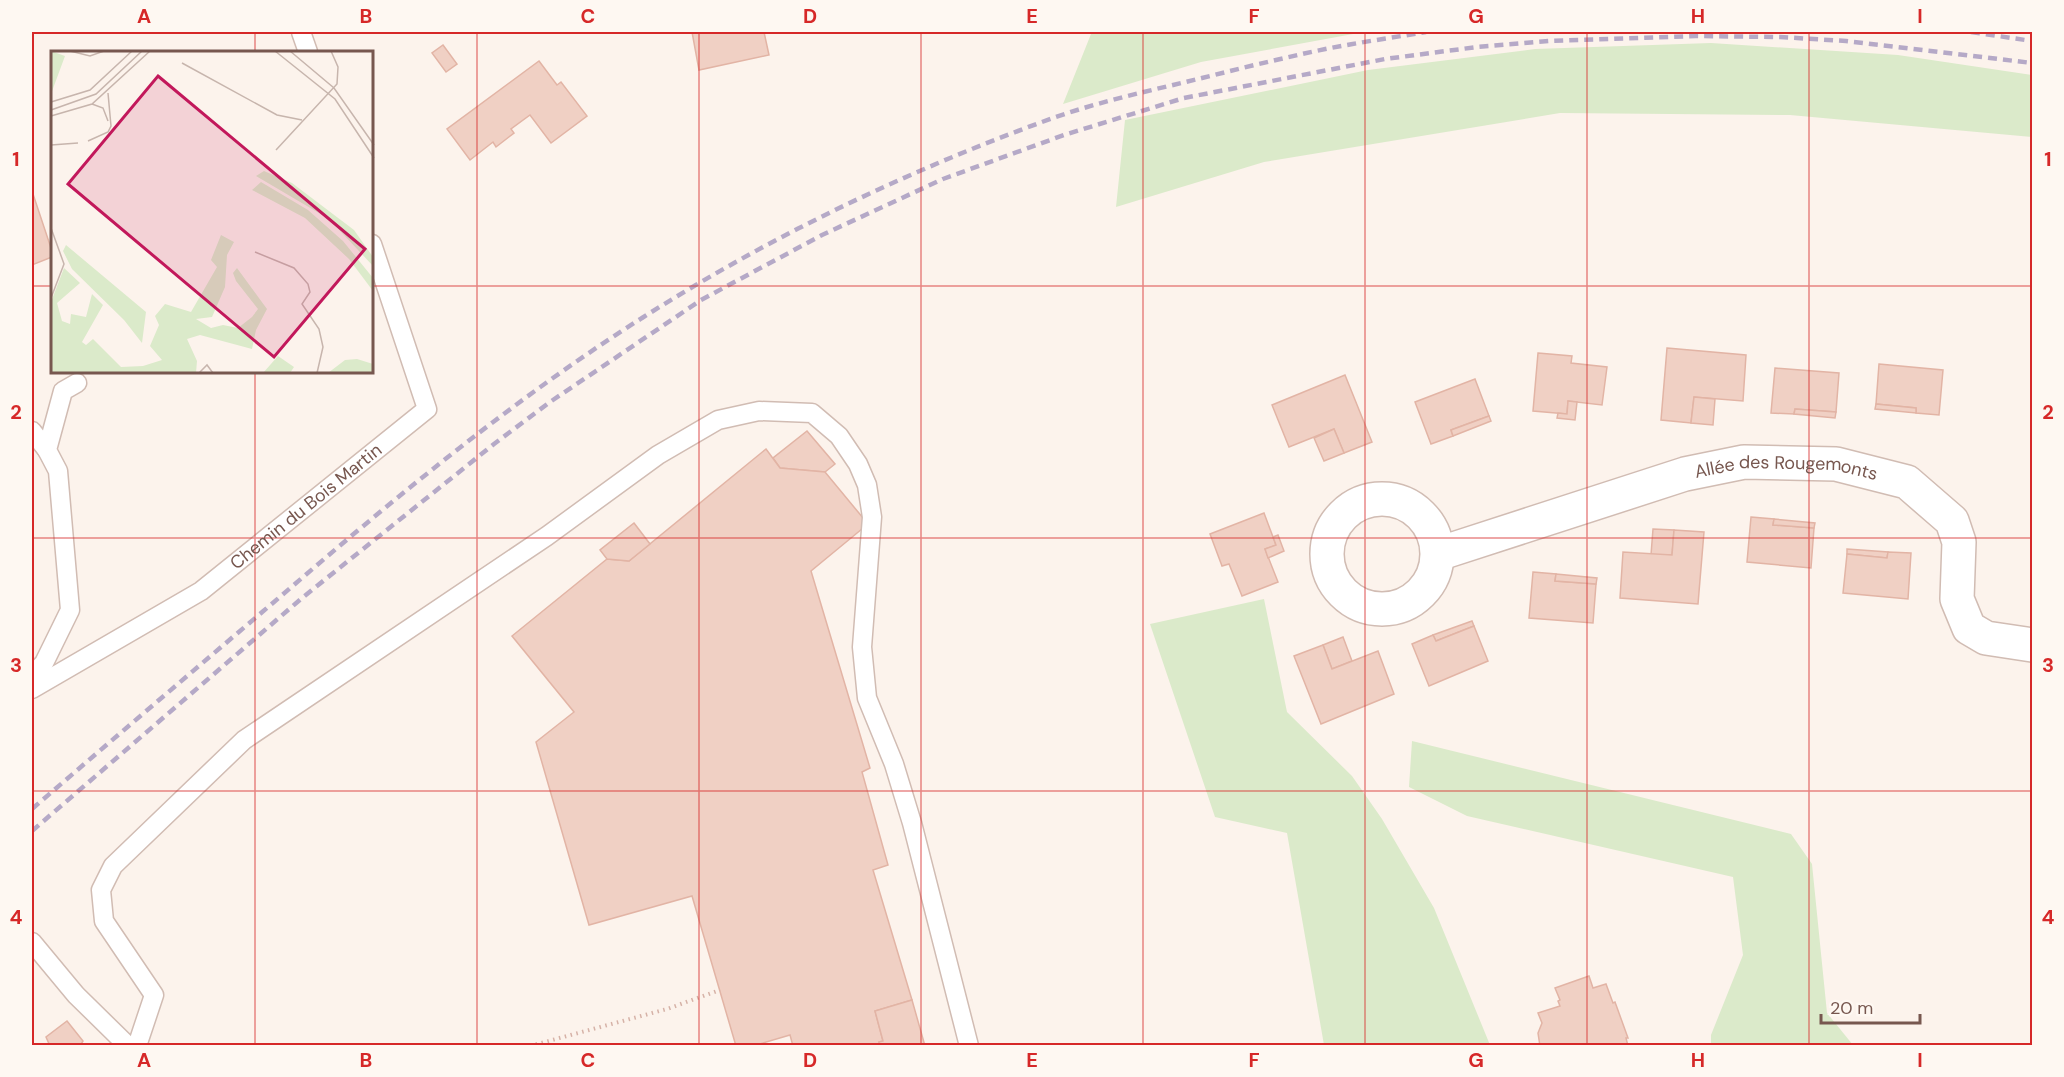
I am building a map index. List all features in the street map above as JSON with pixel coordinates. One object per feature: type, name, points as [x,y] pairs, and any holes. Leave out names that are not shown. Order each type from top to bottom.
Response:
[{"type":"street","name":"Allée des Rougemonts","points":[[1438,554],[1684,474],[1744,462],[1836,464],[1907,482],[1952,521],[1959,542],[1957,599],[1969,628],[1986,638],[2032,645]]},
{"type":"lane","points":[[301,32],[308,51]]},
{"type":"lane","name":"Chemin du Bois Martin","points":[[32,689],[201,591],[427,409],[374,250]]},
{"type":"lane","points":[[47,450],[63,391],[77,383]]},
{"type":"lane","points":[[137,1046],[154,995],[104,921],[100,890],[113,866],[244,740],[547,536],[658,455],[718,420],[759,411],[787,411],[812,413],[838,436],[858,464],[867,485],[872,517],[862,647],[867,699],[894,764],[909,813],[969,1046]]},
{"type":"lane","points":[[32,431],[47,450],[58,471],[70,610],[44,663],[32,675]]},
{"type":"lane","points":[[32,942],[76,995],[128,1046]]},
{"type":"path","points":[[530,1046],[667,1009],[720,990]]},
{"type":"green space","points":[[1109,32],[1364,32],[1201,62],[1063,104],[1091,34]]},
{"type":"green space","points":[[1711,43],[1898,55],[2032,75],[2032,137],[1790,115],[1560,113],[1264,162],[1116,207],[1125,120],[1368,70],[1535,49]]},
{"type":"green space","points":[[1264,599],[1287,712],[1352,776],[1382,819],[1434,908],[1490,1045],[1324,1045],[1287,833],[1215,817],[1150,624]]},
{"type":"green space","points":[[1412,741],[1791,834],[1812,864],[1827,1013],[1853,1045],[1711,1045],[1711,1035],[1743,955],[1733,877],[1467,816],[1409,787]]},
{"type":"building","points":[[692,32],[764,32],[769,55],[699,70]]},
{"type":"building","points":[[443,45],[457,64],[446,72],[432,53]]},
{"type":"building","points":[[539,61],[557,85],[561,82],[587,116],[551,143],[530,115],[511,129],[514,133],[496,147],[493,142],[470,160],[447,129]]},
{"type":"building","points":[[32,191],[51,248],[51,257],[32,265]]},
{"type":"building","points":[[1667,348],[1746,355],[1743,401],[1694,397],[1691,423],[1661,420]]},
{"type":"building","points":[[1538,353],[1572,356],[1571,363],[1607,367],[1602,405],[1568,401],[1567,414],[1533,411]]},
{"type":"building","points":[[1879,364],[1943,370],[1939,415],[1916,413],[1916,408],[1876,404]]},
{"type":"building","points":[[1775,368],[1839,373],[1836,412],[1795,409],[1794,414],[1771,413]]},
{"type":"building","points":[[1345,375],[1372,442],[1344,453],[1334,429],[1289,447],[1272,405]]},
{"type":"building","points":[[1475,379],[1489,416],[1451,430],[1453,436],[1431,444],[1415,402]]},
{"type":"building","points":[[1694,397],[1715,399],[1713,425],[1691,423]]},
{"type":"building","points":[[1568,401],[1577,402],[1575,420],[1557,418],[1558,413],[1567,414]]},
{"type":"building","points":[[1876,404],[1916,408],[1916,413],[1875,409]]},
{"type":"building","points":[[1795,409],[1836,412],[1835,418],[1794,414]]},
{"type":"building","points":[[1489,416],[1491,421],[1453,436],[1451,430]]},
{"type":"building","points":[[1334,429],[1344,453],[1324,461],[1314,438]]},
{"type":"building","points":[[807,431],[835,464],[825,472],[780,468],[773,458]]},
{"type":"building","points":[[766,449],[780,468],[825,472],[868,524],[811,571],[870,768],[862,772],[888,865],[873,870],[912,1000],[875,1011],[883,1041],[879,1042],[880,1046],[793,1046],[790,1035],[753,1046],[736,1046],[692,896],[589,925],[536,742],[574,712],[512,636],[607,559],[629,561]]},
{"type":"building","points":[[1264,513],[1276,545],[1265,549],[1278,582],[1242,596],[1229,564],[1222,566],[1210,534]]},
{"type":"building","points":[[1751,517],[1774,519],[1773,525],[1814,528],[1811,568],[1747,562]]},
{"type":"building","points":[[1774,519],[1815,523],[1814,528],[1773,525]]},
{"type":"building","points":[[634,523],[650,544],[629,561],[607,559],[600,550]]},
{"type":"building","points":[[1653,529],[1674,530],[1672,555],[1651,555]]},
{"type":"building","points":[[1674,530],[1704,532],[1698,604],[1620,598],[1623,552],[1672,555]]},
{"type":"building","points":[[1278,535],[1284,551],[1268,558],[1265,549],[1276,545],[1273,537]]},
{"type":"building","points":[[1847,549],[1888,552],[1887,558],[1847,554]]},
{"type":"building","points":[[1888,552],[1911,553],[1908,599],[1843,593],[1847,554],[1887,558]]},
{"type":"building","points":[[1533,572],[1556,574],[1555,581],[1596,584],[1593,623],[1529,618]]},
{"type":"building","points":[[1556,574],[1597,578],[1596,584],[1555,581]]},
{"type":"building","points":[[1472,621],[1474,626],[1436,641],[1433,635]]},
{"type":"building","points":[[1474,626],[1488,661],[1429,686],[1412,644],[1433,635],[1436,641]]},
{"type":"building","points":[[1343,637],[1352,661],[1332,669],[1323,645]]},
{"type":"building","points":[[1323,645],[1332,669],[1378,651],[1394,694],[1321,724],[1294,656]]},
{"type":"building","points":[[1589,976],[1593,988],[1606,984],[1628,1038],[1626,1038],[1628,1046],[1540,1046],[1538,1033],[1542,1023],[1538,1013],[1560,1006],[1555,988]]},
{"type":"building","points":[[912,1000],[925,1046],[880,1046],[879,1042],[883,1041],[875,1011]]},
{"type":"building","points":[[67,1021],[83,1041],[80,1046],[50,1046],[46,1037]]},
{"type":"railway","points":[[32,809],[318,564],[453,453],[593,350],[740,259],[894,183],[999,138],[1071,112],[1127,96],[1286,58],[1346,45],[1426,32]]},
{"type":"railway","points":[[1971,32],[2032,41]]},
{"type":"railway","points":[[32,831],[302,598],[550,402],[701,300],[822,235],[943,179],[1064,135],[1184,98],[1385,59],[1477,47],[1549,41],[1695,36],[1780,37],[1846,41],[2032,63]]}]
